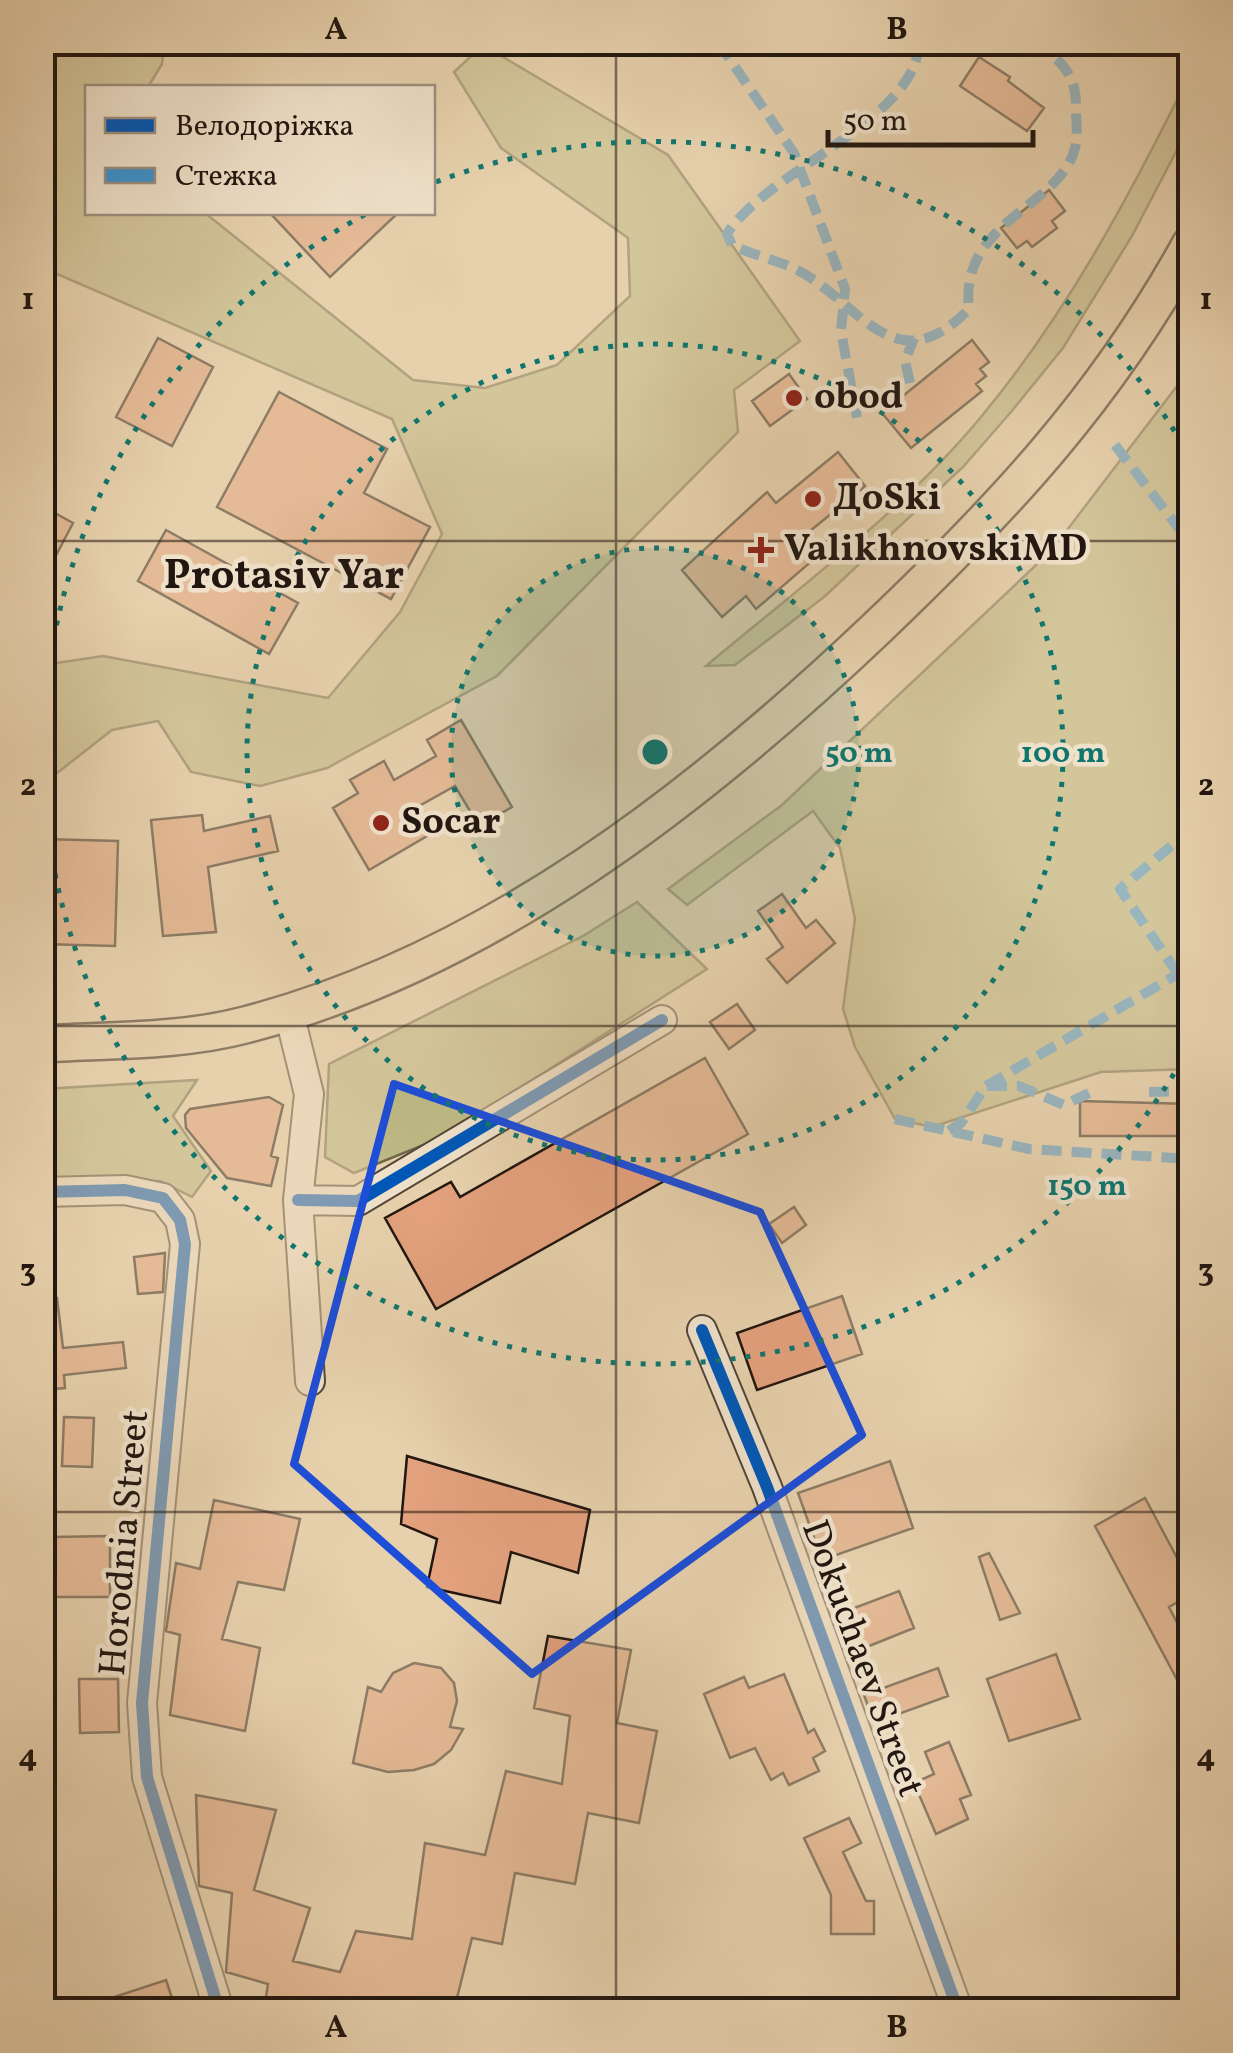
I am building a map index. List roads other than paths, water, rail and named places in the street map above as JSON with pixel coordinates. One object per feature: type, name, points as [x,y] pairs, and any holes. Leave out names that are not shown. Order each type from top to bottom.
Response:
[{"type":"main road","points":[[42,1044],[176,1037],[241,1026],[289,1012],[386,977],[446,949],[607,851],[755,740],[947,562],[1064,437],[1154,311],[1190,246]]},
{"type":"street","points":[[289,1012],[309,1094],[298,1200],[310,1380]]},
{"type":"street","points":[[298,1200],[358,1201],[662,1020]]},
{"type":"street","name":"Horodnia Street","points":[[42,1192],[125,1190],[162,1198],[180,1220],[185,1244],[142,1704],[143,1738],[146,1777],[218,2010]]},
{"type":"street","name":"Dokuchaev Street","points":[[702,1330],[767,1487],[958,2010]]},
{"type":"place","name":"obod","points":[[794,398]]},
{"type":"place","name":"ДоSki","points":[[813,499]]},
{"type":"place","name":"ValikhnovskiMD","points":[[761,550]]},
{"type":"place","name":"Socar","points":[[381,823]]},
{"type":"district","name":"Protasiv Yar","points":[[284,577]]}]
